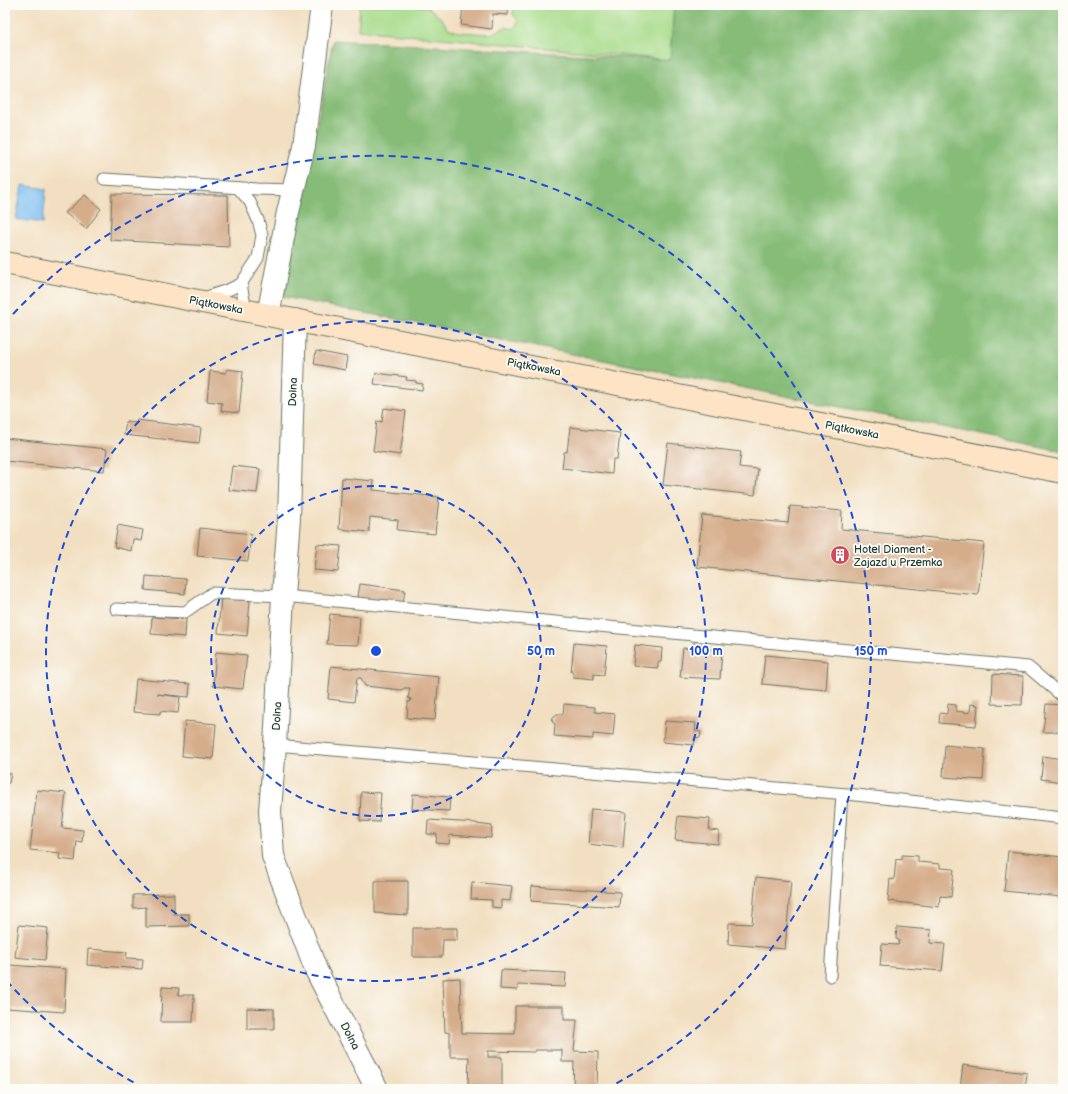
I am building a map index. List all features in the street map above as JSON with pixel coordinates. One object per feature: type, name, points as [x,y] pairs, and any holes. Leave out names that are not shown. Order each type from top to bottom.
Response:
[{"type":"main road","name":"Piątkowska","points":[[5,263],[1063,472]]},
{"type":"street","points":[[259,313],[288,212],[304,146],[322,5]]},
{"type":"street","name":"Dolna","points":[[296,320],[289,518],[270,811],[273,856],[316,970],[377,1089]]},
{"type":"lane","points":[[104,179],[293,190]]},
{"type":"lane","points":[[196,301],[241,284],[258,258],[262,236],[258,220],[250,202],[238,188]]},
{"type":"lane","points":[[241,284],[244,300],[259,313]]},
{"type":"lane","points":[[116,609],[185,612],[212,593],[283,596],[1028,667],[1063,697]]},
{"type":"lane","points":[[275,745],[842,794],[1063,818]]},
{"type":"lane","points":[[830,976],[842,794]]},
{"type":"green space","points":[[360,5],[409,5],[428,7],[442,19],[448,28],[458,32],[491,34],[506,27],[512,29],[517,25],[518,20],[513,15],[514,5],[674,5],[670,60],[358,30]]},
{"type":"green space","points":[[674,5],[1063,5],[1063,451],[284,297],[333,40],[670,60]]},
{"type":"water","points":[[22,185],[46,189],[43,223],[16,219]]},
{"type":"building","points":[[463,5],[509,5],[508,15],[493,14],[492,29],[461,25]]},
{"type":"building","points":[[112,194],[228,195],[229,247],[110,240]]},
{"type":"building","points":[[85,195],[101,209],[86,229],[65,213]]},
{"type":"building","points":[[316,351],[347,357],[345,370],[314,364]]},
{"type":"building","points":[[227,369],[243,371],[239,413],[221,411],[222,403],[207,401],[210,371],[226,373]]},
{"type":"building","points":[[376,373],[407,377],[406,380],[416,381],[416,383],[423,384],[422,390],[374,384]]},
{"type":"building","points":[[384,408],[406,411],[400,455],[373,451],[377,421],[382,422]]},
{"type":"building","points":[[137,420],[201,428],[199,443],[124,435],[126,421],[136,423]]},
{"type":"building","points":[[570,427],[620,433],[617,459],[613,459],[612,474],[562,468],[564,452],[567,452]]},
{"type":"building","points":[[5,438],[107,449],[104,471],[5,461]]},
{"type":"building","points":[[668,443],[741,452],[739,467],[758,469],[755,495],[663,485]]},
{"type":"building","points":[[232,466],[260,469],[257,493],[229,490]]},
{"type":"building","points":[[342,478],[374,481],[373,490],[439,497],[435,534],[397,530],[398,520],[370,517],[369,532],[339,529]]},
{"type":"building","name":"Hotel Diament - Zajazd u Przemka","points":[[790,506],[842,511],[841,529],[984,543],[978,595],[697,567],[702,515],[788,523]]},
{"type":"building","points":[[118,525],[143,530],[141,541],[133,539],[131,551],[114,547]]},
{"type":"building","points":[[200,528],[251,534],[248,561],[197,556]]},
{"type":"building","points":[[317,544],[341,546],[338,572],[314,570]]},
{"type":"building","points":[[146,576],[186,579],[185,594],[145,590]]},
{"type":"building","points":[[360,584],[405,590],[403,604],[358,597]]},
{"type":"building","points":[[221,598],[250,601],[247,636],[218,633]]},
{"type":"building","points":[[330,614],[360,617],[358,645],[327,644]]},
{"type":"building","points":[[152,617],[186,619],[185,637],[151,634]]},
{"type":"building","points":[[574,643],[607,646],[604,675],[594,674],[594,679],[573,677],[573,672],[571,672]]},
{"type":"building","points":[[693,643],[702,644],[702,649],[722,650],[720,679],[680,677],[683,648],[692,649]]},
{"type":"building","points":[[635,645],[662,648],[661,662],[658,662],[658,668],[633,666]]},
{"type":"building","points":[[216,652],[247,655],[243,689],[213,686]]},
{"type":"building","points":[[765,655],[828,661],[826,690],[762,684]]},
{"type":"building","points":[[331,666],[439,677],[435,720],[407,718],[408,702],[410,702],[411,699],[408,698],[410,688],[404,688],[402,690],[365,686],[361,678],[357,678],[354,702],[328,699]]},
{"type":"building","points":[[993,674],[1023,676],[1022,705],[992,704]]},
{"type":"building","points":[[136,679],[190,684],[189,697],[157,694],[180,697],[178,713],[160,711],[160,714],[133,712]]},
{"type":"building","points":[[564,704],[595,707],[595,712],[615,714],[613,736],[593,734],[593,739],[554,736],[555,724],[552,722],[553,717],[557,714],[563,714]]},
{"type":"building","points":[[948,704],[956,705],[956,711],[970,713],[971,704],[978,705],[976,726],[939,723],[940,713],[947,714]]},
{"type":"building","points":[[1046,704],[1063,705],[1063,732],[1043,732]]},
{"type":"building","points":[[185,721],[216,724],[213,759],[182,756]]},
{"type":"building","points":[[665,721],[696,723],[695,731],[701,732],[700,738],[695,737],[694,745],[663,742]]},
{"type":"building","points":[[945,745],[985,749],[983,780],[943,777]]},
{"type":"building","points":[[1043,756],[1063,759],[1063,788],[1061,788],[1062,782],[1041,779]]},
{"type":"building","points":[[5,773],[11,774],[9,783],[5,783]]},
{"type":"building","points":[[37,790],[66,793],[62,828],[83,830],[82,842],[77,841],[75,861],[59,859],[60,853],[30,850]]},
{"type":"building","points":[[361,792],[381,793],[379,822],[360,821]]},
{"type":"building","points":[[413,794],[450,797],[449,811],[412,809]]},
{"type":"building","points":[[591,809],[626,812],[623,848],[588,844]]},
{"type":"building","points":[[678,816],[710,819],[709,830],[719,831],[718,844],[675,840]]},
{"type":"building","points":[[428,820],[477,823],[492,826],[491,838],[450,835],[449,844],[436,843],[437,834],[427,834]]},
{"type":"building","points":[[1008,851],[1063,857],[1061,897],[1004,891]]},
{"type":"building","points":[[902,855],[918,856],[918,862],[940,864],[940,868],[954,869],[951,897],[940,896],[939,907],[888,901],[890,879],[894,880],[896,859],[902,860]]},
{"type":"building","points":[[756,877],[791,881],[785,949],[728,944],[729,923],[752,924]]},
{"type":"building","points":[[375,881],[408,881],[408,915],[375,913]]},
{"type":"building","points":[[472,882],[512,886],[510,901],[501,900],[501,908],[492,907],[492,900],[471,899]]},
{"type":"building","points":[[532,886],[620,892],[619,907],[531,901]]},
{"type":"building","points":[[174,894],[174,914],[189,914],[189,926],[146,927],[146,907],[133,908],[133,895]]},
{"type":"building","points":[[19,925],[48,928],[45,960],[15,957]]},
{"type":"building","points":[[897,927],[931,930],[930,943],[945,944],[942,971],[880,966],[882,944],[898,945],[899,940],[896,939]]},
{"type":"building","points":[[413,928],[457,928],[457,940],[443,940],[442,957],[413,957]]},
{"type":"building","points":[[88,949],[127,952],[126,958],[143,959],[142,969],[87,965]]},
{"type":"building","points":[[9,965],[66,969],[64,1012],[6,1008]]},
{"type":"building","points":[[501,970],[566,973],[565,987],[518,985],[518,990],[500,989]]},
{"type":"building","points":[[460,978],[462,1033],[515,1034],[515,1006],[564,1006],[564,1020],[577,1020],[574,1051],[598,1052],[597,1089],[573,1089],[574,1062],[562,1062],[562,1050],[535,1050],[535,1052],[488,1051],[488,1057],[502,1057],[502,1087],[468,1086],[469,1057],[450,1057],[450,1033],[445,1032],[443,979]]},
{"type":"building","points":[[162,987],[179,988],[178,995],[194,995],[193,1022],[161,1022]]},
{"type":"building","points":[[247,1008],[274,1009],[274,1029],[247,1029]]},
{"type":"building","points":[[963,1065],[1027,1073],[1025,1089],[960,1088]]},
{"type":"place","name":"Hotel Diament - Zajazd u Przemka","points":[[840,555]]}]
